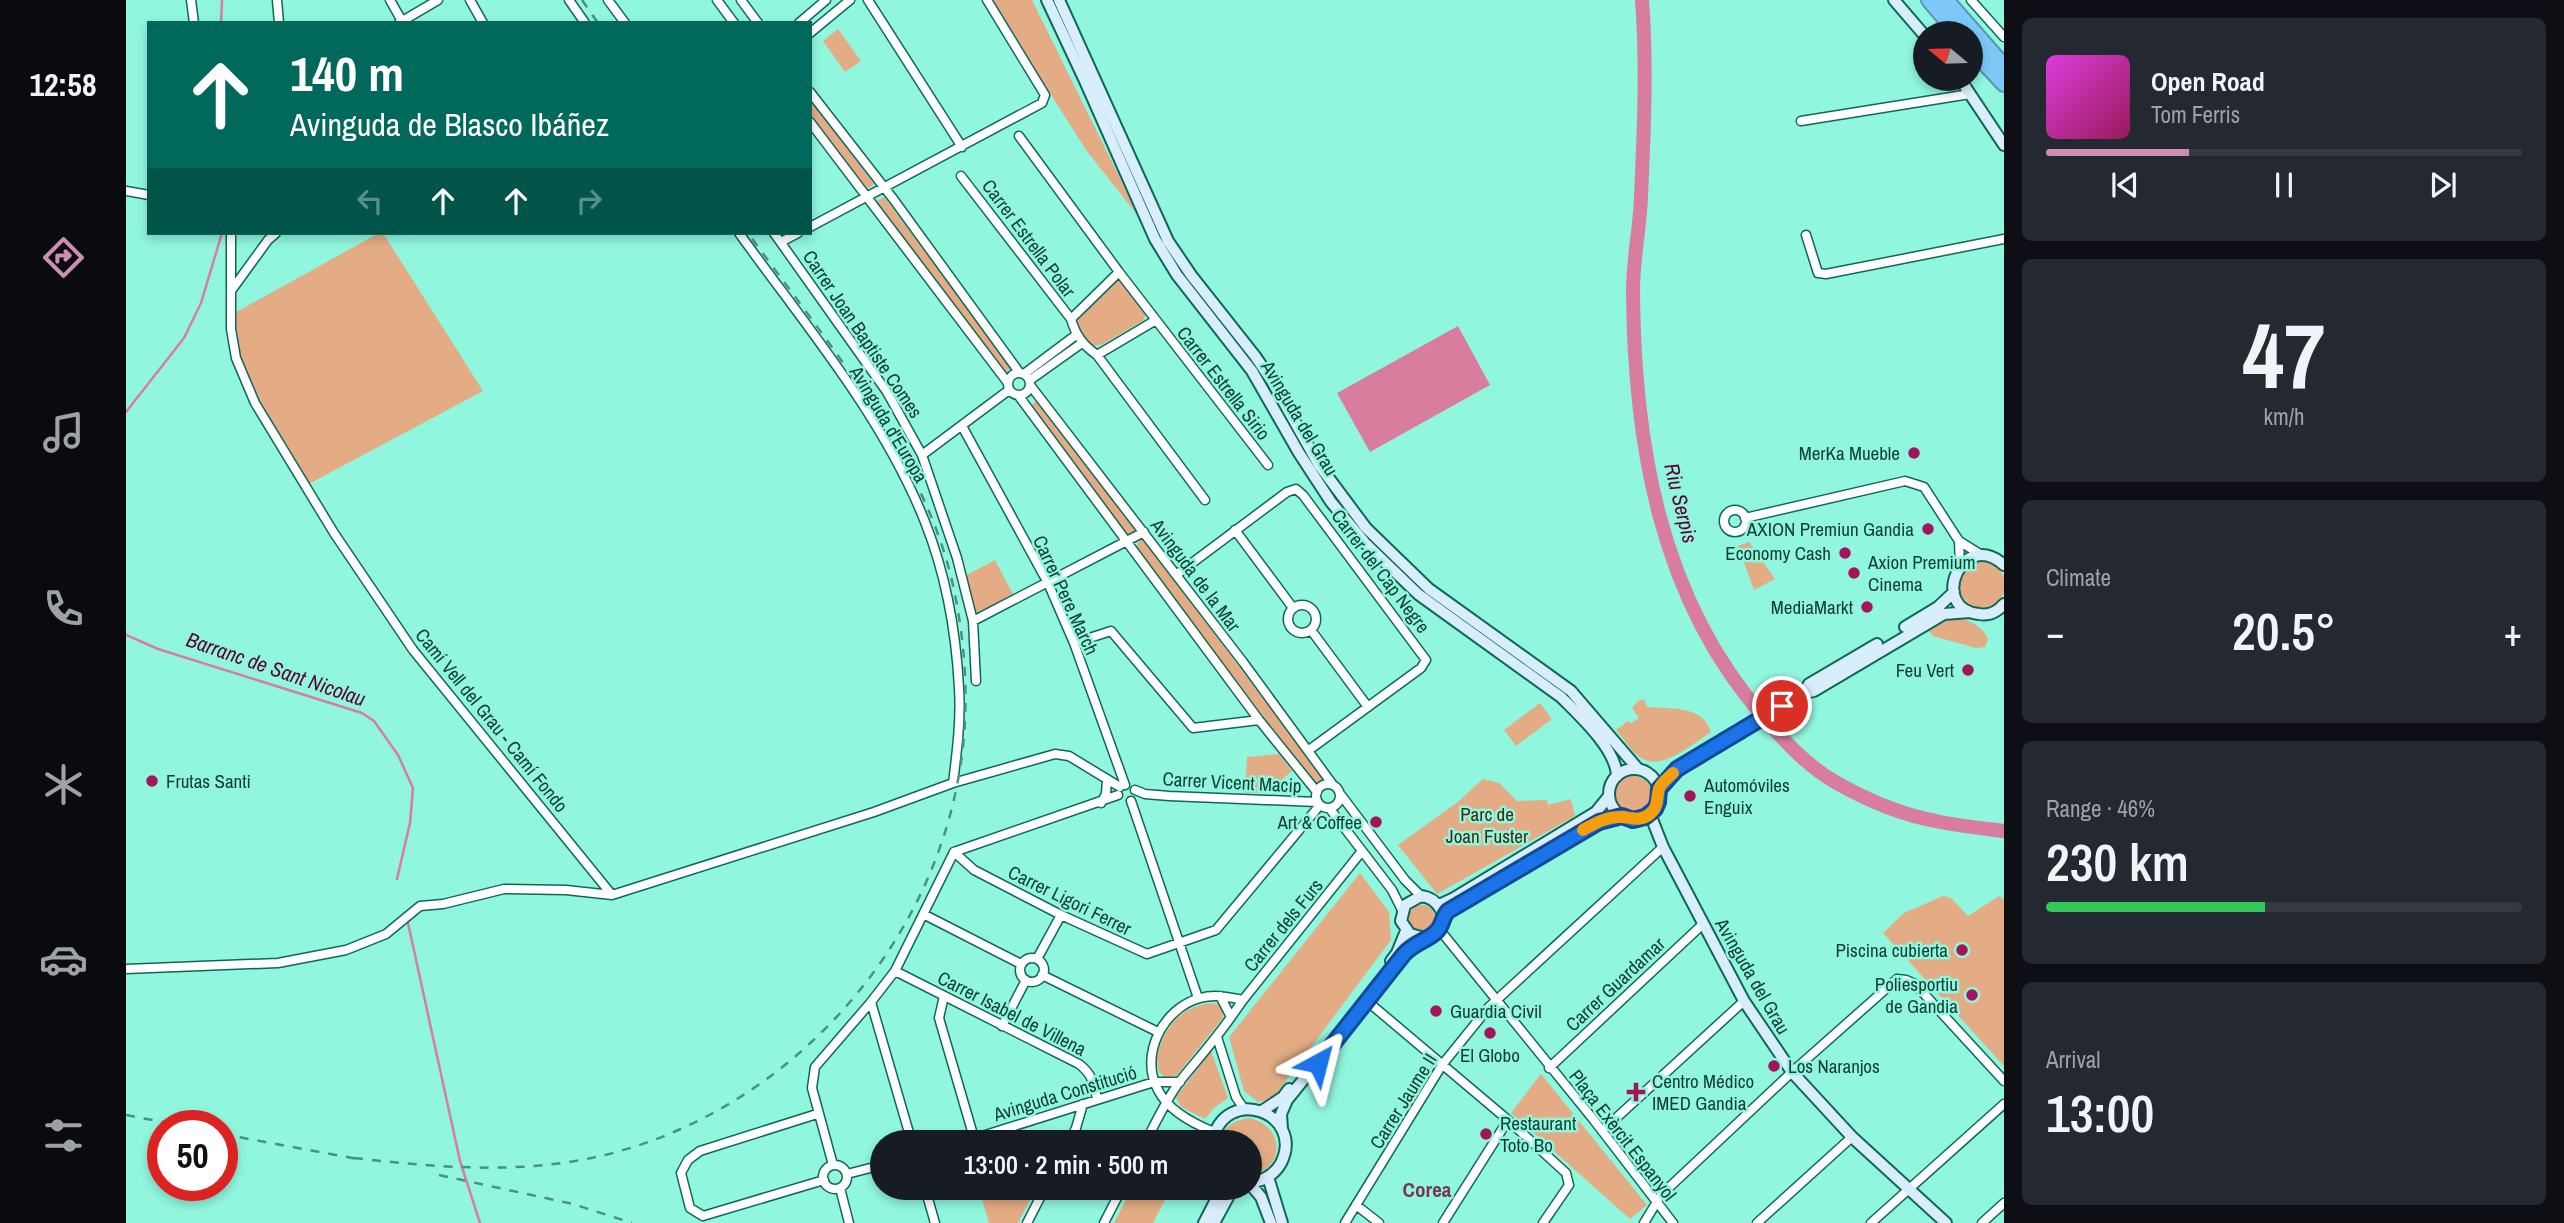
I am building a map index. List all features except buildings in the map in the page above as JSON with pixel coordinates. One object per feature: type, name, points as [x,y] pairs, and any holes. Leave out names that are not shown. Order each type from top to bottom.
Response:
[{"type":"highway","points":[[1929,0],[1947,21]]},
{"type":"highway","points":[[1946,0],[2004,66]]},
{"type":"highway","points":[[1983,62],[2004,84]]},
{"type":"main road","name":"Avinguda del Grau","points":[[1047,0],[1154,239],[1177,275],[1252,371],[1331,502],[1365,544],[1418,594],[1561,697],[1579,714],[1616,761],[1617,776]]},
{"type":"main road","name":"Avinguda del Grau","points":[[1059,0],[1163,232],[1191,275],[1255,356],[1314,457],[1341,497],[1380,543],[1420,582],[1571,691],[1641,770]]},
{"type":"main road","points":[[1894,0],[1913,22]]},
{"type":"main road","points":[[1968,91],[2004,145]]},
{"type":"main road","points":[[1970,612],[1959,604],[1954,592],[1955,574],[1960,566],[1974,557],[1983,556],[2002,562]]},
{"type":"main road","points":[[1804,693],[1809,684],[1938,607],[1954,592]]},
{"type":"main road","points":[[1659,789],[1677,769],[1944,614],[1990,614],[2004,604]]},
{"type":"main road","points":[[1641,770],[1656,781],[1659,789],[1658,802],[1650,814],[1633,820],[1622,816],[1611,804],[1611,785],[1617,776],[1630,769],[1677,769]]},
{"type":"main road","points":[[1438,905],[1596,812],[1609,796]]},
{"type":"main road","name":"Avinguda del Grau","points":[[1650,814],[1663,846],[1744,1001],[1792,1072],[1852,1137],[1946,1223]]},
{"type":"main road","points":[[1262,1179],[1278,1168],[1284,1157],[1286,1148],[1281,1114],[1287,1100],[1412,945],[1438,929],[1443,917],[1457,905],[1589,827],[1604,819],[1622,816]]},
{"type":"main road","points":[[1425,938],[1414,937],[1406,931],[1401,921],[1402,910],[1409,900],[1421,896],[1434,900],[1443,917]]},
{"type":"main road","points":[[1262,1111],[1283,1097],[1328,1041],[1397,953],[1406,931]]},
{"type":"main road","points":[[1217,1130],[1226,1116],[1244,1109],[1262,1111],[1282,1129]]},
{"type":"main road","points":[[1268,1177],[1282,1223]]},
{"type":"main road","points":[[1204,1223],[1216,1200]]},
{"type":"main road","points":[[1213,1223],[1226,1200]]},
{"type":"main road","points":[[1262,1200],[1271,1223]]},
{"type":"street","points":[[191,0],[194,21]]},
{"type":"street","points":[[277,0],[279,21]]},
{"type":"street","points":[[390,0],[401,21]]},
{"type":"street","points":[[404,21],[438,0]]},
{"type":"street","points":[[470,0],[482,21]]},
{"type":"street","points":[[569,0],[584,21]]},
{"type":"street","points":[[608,0],[624,21]]},
{"type":"street","points":[[717,0],[733,21]]},
{"type":"street","points":[[741,0],[757,21]]},
{"type":"street","points":[[801,21],[826,0]]},
{"type":"street","points":[[812,31],[850,0]]},
{"type":"street","points":[[868,0],[962,147]]},
{"type":"street","points":[[812,226],[962,147],[1044,100],[1043,91],[987,0]]},
{"type":"street","points":[[1971,0],[2004,37]]},
{"type":"street","points":[[1801,121],[1970,94]]},
{"type":"street","name":"Avinguda de la Mar","points":[[812,95],[1333,785]]},
{"type":"street","points":[[812,125],[1008,386]]},
{"type":"street","points":[[1019,136],[1156,320],[1097,355]]},
{"type":"street","name":"Carrer Estrella Polar","points":[[961,176],[1071,320],[1079,339]]},
{"type":"street","points":[[126,191],[147,195]]},
{"type":"street","name":"Camí Vell del Grau - Camí Fondo","points":[[231,235],[229,293],[233,343],[249,392],[334,533],[413,650],[612,895]]},
{"type":"street","points":[[229,293],[274,235]]},
{"type":"street","name":"Avinguda d'Europa","points":[[740,235],[861,402],[920,509],[948,596],[956,657],[960,710],[953,783]]},
{"type":"street","name":"Carrer Joan Baptiste Comes","points":[[775,235],[887,392],[922,455],[957,558],[973,621],[975,681]]},
{"type":"street","points":[[780,242],[794,235]]},
{"type":"street","points":[[1806,235],[1818,273],[1826,274],[2004,239]]},
{"type":"street","name":"Carrer Estrella Polar","points":[[1071,320],[1119,272]]},
{"type":"street","name":"Carrer Estrella Sirio","points":[[1156,320],[1268,466]]},
{"type":"street","points":[[1026,378],[1079,339],[1097,355],[1205,500]]},
{"type":"street","points":[[922,455],[1008,386],[1013,374],[1026,378]]},
{"type":"street","points":[[1018,396],[1027,393],[1026,378]]},
{"type":"street","name":"Avinguda de la Mar","points":[[1008,386],[1318,800]]},
{"type":"street","name":"Carrer Pere March","points":[[961,426],[1048,583],[1074,643],[1124,794],[1198,998]]},
{"type":"street","points":[[1745,518],[1905,481],[1919,484],[1928,491],[1959,541],[1983,556]]},
{"type":"street","name":"Carrer del Cap Negre","points":[[1235,530],[1290,490],[1296,489],[1425,656],[1426,660],[1421,668],[1368,707]]},
{"type":"street","points":[[1176,575],[1235,530],[1293,608]]},
{"type":"street","points":[[973,621],[1144,532]]},
{"type":"street","points":[[1959,541],[1960,566]]},
{"type":"street","points":[[1302,604],[1314,611],[1316,621],[1311,630],[1302,633],[1290,626],[1288,616],[1293,608],[1302,604]]},
{"type":"street","points":[[1309,750],[1368,707],[1311,630]]},
{"type":"street","points":[[1074,643],[1111,631],[1193,728],[1259,720]]},
{"type":"street","points":[[126,969],[278,963],[346,950],[386,934],[420,906],[443,904],[505,889],[566,890],[612,895],[874,812],[953,783],[1055,754],[1065,755],[1108,780],[1124,794],[954,852],[895,971],[872,1002],[815,1067],[812,1088],[833,1165]]},
{"type":"street","points":[[1101,803],[1106,794],[1108,780]]},
{"type":"street","points":[[1402,910],[1394,894],[1330,808],[1318,800],[1322,786],[1333,785],[1405,880],[1421,896]]},
{"type":"street","name":"Carrer Vicent Macip","points":[[1124,794],[1318,800]]},
{"type":"street","points":[[1330,808],[1339,802],[1340,795]]},
{"type":"street","name":"Carrer Ligori Ferrer","points":[[954,852],[974,870],[1061,915],[1147,954],[1216,930],[1318,800]]},
{"type":"street","name":"Carrer Jaume II","points":[[1345,1223],[1442,1065],[1495,1001],[1663,846]]},
{"type":"street","name":"Carrer dels Furs","points":[[1158,1032],[1174,1012],[1198,998],[1220,996],[1243,1000],[1362,851]]},
{"type":"street","points":[[925,915],[1021,964]]},
{"type":"street","points":[[1037,959],[1061,915]]},
{"type":"street","name":"Carrer Guardamar","points":[[1549,1068],[1703,924]]},
{"type":"street","points":[[1438,929],[1549,1068]]},
{"type":"street","points":[[1027,958],[1037,959],[1044,967],[1042,975],[1036,981],[1026,980],[1020,972],[1021,964],[1027,958]]},
{"type":"street","name":"Carrer Isabel de Villena","points":[[895,971],[1083,1067],[1094,1080],[1097,1098]]},
{"type":"street","points":[[1042,975],[1158,1032],[1152,1058],[1154,1082],[1166,1102],[1203,1130]]},
{"type":"street","points":[[1643,1223],[1656,1201],[1792,1072],[1897,979],[1915,984],[2004,1081]]},
{"type":"street","points":[[1002,1026],[1026,980]]},
{"type":"street","points":[[944,996],[940,1018],[972,1130]]},
{"type":"street","points":[[1220,996],[1231,1017]]},
{"type":"street","points":[[1152,1130],[1180,1082],[1243,1000]]},
{"type":"street","points":[[1367,1001],[1508,1120],[1566,1173],[1569,1185],[1543,1223]]},
{"type":"street","points":[[1602,1131],[1744,1001]]},
{"type":"street","points":[[872,1002],[908,1130]]},
{"type":"street","points":[[1217,1037],[1236,1097],[1244,1109]]},
{"type":"street","name":"Plaça Exèrcit Espanyol","points":[[1549,1068],[1673,1223]]},
{"type":"street","name":"Avinguda Constitució","points":[[1000,1130],[1154,1082],[1180,1082]]},
{"type":"street","points":[[1075,1130],[1083,1104]]},
{"type":"street","points":[[1871,1223],[2004,1104]]},
{"type":"street","points":[[817,1114],[700,1152],[688,1160],[681,1173],[690,1208],[703,1216],[824,1180]]},
{"type":"street","points":[[1443,1223],[1508,1120]]},
{"type":"street","points":[[1757,1223],[1852,1137]]},
{"type":"street","points":[[833,1165],[843,1168],[847,1174],[847,1181],[840,1188],[832,1188],[824,1180],[826,1169],[833,1165]]},
{"type":"street","points":[[847,1174],[870,1168]]},
{"type":"street","points":[[840,1188],[849,1223]]},
{"type":"street","points":[[928,1200],[935,1223]]},
{"type":"street","points":[[1027,1223],[1039,1200]]},
{"type":"street","points":[[1104,1223],[1116,1200]]},
{"type":"street","points":[[1982,1223],[2004,1203]]},
{"type":"street","points":[[1356,1205],[1379,1223]]},
{"type":"green space","points":[[991,0],[1032,0],[1139,217],[1086,150]]},
{"type":"green space","points":[[838,29],[861,61],[845,72],[823,41]]},
{"type":"green space","points":[[812,103],[874,184],[866,190],[812,119]]},
{"type":"green space","points":[[884,197],[1012,367],[1006,372],[875,202]]},
{"type":"green space","points":[[375,235],[384,235],[483,391],[305,486],[249,392],[229,316]]},
{"type":"green space","points":[[1117,279],[1122,279],[1146,311],[1144,320],[1101,345],[1090,346],[1080,336],[1075,324],[1087,308]]},
{"type":"green space","points":[[1037,400],[1137,528],[1138,533],[1127,537],[1030,407]]},
{"type":"green space","points":[[1140,540],[1144,540],[1322,777],[1321,782],[1316,785],[1135,548]]},
{"type":"green space","points":[[1749,542],[1775,579],[1754,590],[1738,546]]},
{"type":"green space","points":[[995,560],[1014,596],[975,613],[965,576]]},
{"type":"green space","points":[[1973,564],[1991,564],[2003,576],[2003,594],[1991,606],[1973,606],[1961,594],[1961,576]]},
{"type":"green space","points":[[1957,618],[1971,622],[1983,631],[1988,639],[1985,647],[1976,648],[1933,636],[1929,631]]},
{"type":"green space","points":[[1644,699],[1647,707],[1694,713],[1707,723],[1711,732],[1675,756],[1655,762],[1646,760],[1634,752],[1616,730],[1628,721],[1631,723],[1639,718],[1632,708]]},
{"type":"green space","points":[[1540,703],[1552,719],[1516,746],[1504,730]]},
{"type":"green space","points":[[1279,754],[1292,771],[1280,781],[1279,793],[1245,793],[1247,757]]},
{"type":"green space","points":[[1633,776],[1646,782],[1652,795],[1646,808],[1633,814],[1620,808],[1614,795],[1620,782]]},
{"type":"green space","name":"Parc de Joan Fuster","points":[[1483,779],[1499,783],[1517,801],[1547,800],[1548,805],[1571,799],[1575,816],[1437,894],[1398,845],[1459,801]]},
{"type":"green space","points":[[1360,873],[1389,912],[1391,940],[1273,1098],[1258,1102],[1244,1091],[1229,1037]]},
{"type":"green space","name":"Poliesportiu de Gandia","points":[[1943,896],[1951,898],[1968,916],[1999,896],[2004,899],[2004,1066],[1883,933],[1904,913]]},
{"type":"green space","points":[[1422,905],[1432,908],[1435,918],[1432,928],[1422,931],[1412,928],[1409,918],[1412,908]]},
{"type":"green space","points":[[1208,1003],[1219,1004],[1224,1013],[1222,1019],[1177,1075],[1167,1079],[1161,1073],[1157,1057],[1163,1039],[1181,1014]]},
{"type":"green space","points":[[1211,1051],[1228,1098],[1205,1119],[1181,1107],[1176,1097]]},
{"type":"green space","points":[[1541,1074],[1647,1205],[1630,1219],[1511,1113]]},
{"type":"green space","points":[[1249,1118],[1261,1122],[1275,1138],[1275,1157],[1262,1171],[1262,1130],[1226,1130],[1239,1120]]},
{"type":"green space","points":[[982,1200],[1030,1200],[1018,1223],[989,1223]]},
{"type":"green space","points":[[1126,1200],[1165,1200],[1153,1223],[1114,1223]]},
{"type":"shaded area","points":[[1458,326],[1490,385],[1370,452],[1337,393]]},
{"type":"waterway","name":"Barranc de Sant Nicolau","points":[[221,21],[222,0]]},
{"type":"waterway","name":"Riu Serpis","points":[[1642,0],[1644,98],[1640,208],[1633,279],[1639,405],[1647,461],[1660,517],[1677,570],[1699,622],[1728,670],[1763,716],[1797,753],[1826,777],[1898,811],[1944,823],[2004,831]]},
{"type":"waterway","name":"Barranc de Sant Nicolau","points":[[126,412],[184,338],[201,303],[221,235]]},
{"type":"waterway","name":"Barranc de Sant Nicolau","points":[[126,635],[158,649],[362,713],[374,721],[398,755],[413,788],[410,823],[397,879]]},
{"type":"waterway","name":"Barranc de Sant Nicolau","points":[[408,923],[460,1161],[480,1223]]},
{"type":"railway","points":[[582,0],[597,21]]},
{"type":"railway","points":[[354,1158],[488,1168],[554,1164],[620,1151],[682,1128],[740,1097],[793,1058],[841,1012],[882,961],[916,904],[941,844],[962,756],[964,661],[954,590],[941,541],[897,448],[840,358],[749,235]]},
{"type":"railway","points":[[126,1115],[147,1119]]},
{"type":"railway","points":[[238,1137],[363,1160]]},
{"type":"railway","points":[[439,1175],[573,1204],[632,1223]]},
{"type":"slow traffic","points":[[1583,830],[1604,819],[1622,816],[1633,820],[1650,814],[1658,802],[1659,789],[1673,773]]},
{"type":"place","name":"MerKa Mueble","points":[[1914,453]]},
{"type":"place","name":"AXION Premiun Gandia","points":[[1928,529]]},
{"type":"place","name":"Economy Cash","points":[[1845,553]]},
{"type":"place","name":"Axion Premium Cinema","points":[[1854,573]]},
{"type":"place","name":"MediaMarkt","points":[[1867,607]]},
{"type":"place","name":"Feu Vert","points":[[1968,670]]},
{"type":"place","name":"Frutas Santi","points":[[152,781]]},
{"type":"place","name":"Automóviles Enguix","points":[[1690,796]]},
{"type":"place","name":"Art & Coffee","points":[[1376,822]]},
{"type":"place","name":"Piscina cubierta","points":[[1962,950]]},
{"type":"place","name":"Poliesportiu de Gandia","points":[[1972,995]]},
{"type":"place","name":"Guardia Civil","points":[[1436,1011]]},
{"type":"place","name":"El Globo","points":[[1490,1033]]},
{"type":"place","name":"Los Naranjos","points":[[1774,1066]]},
{"type":"place","name":"Centro Médico IMED Gandia","points":[[1636,1092]]},
{"type":"place","name":"Restaurant Toto Bo","points":[[1486,1134]]},
{"type":"district","name":"Corea","points":[[1427,1189]]},
{"type":"route","points":[[1318,1063],[1404,954],[1412,945],[1435,933],[1448,911],[1604,819],[1622,816],[1633,820],[1650,814],[1658,802],[1659,789],[1677,769],[1782,706]]}]
